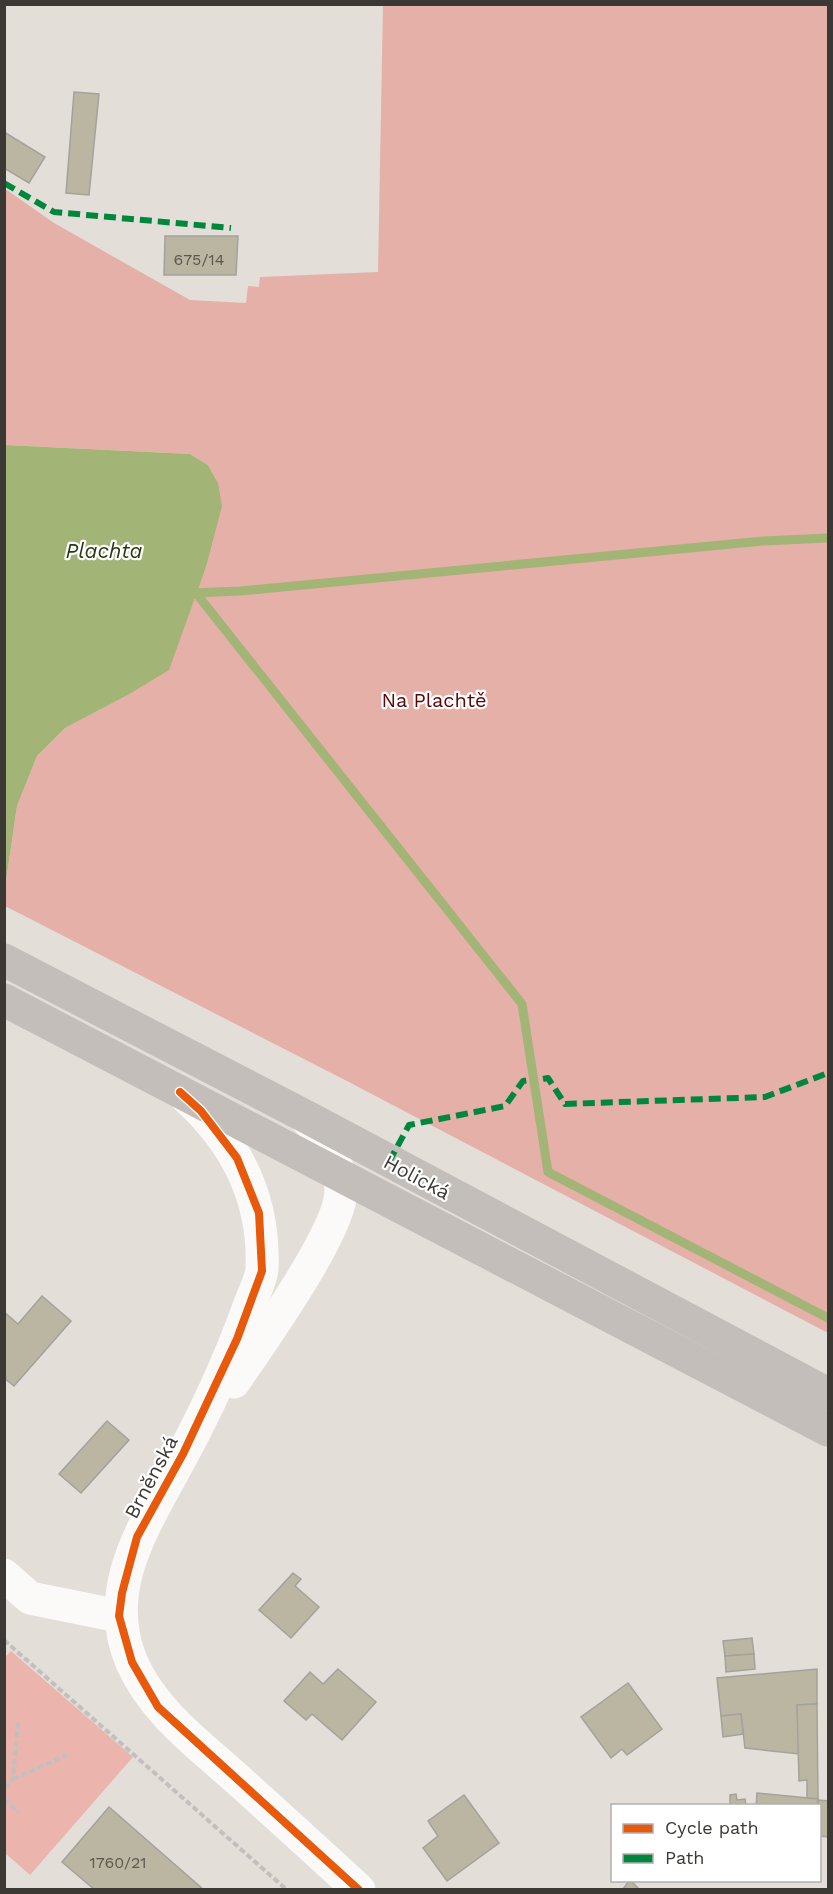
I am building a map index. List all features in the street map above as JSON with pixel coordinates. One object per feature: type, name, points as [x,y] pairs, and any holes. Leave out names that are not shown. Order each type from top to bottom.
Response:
[{"type":"main road","name":"Holická","points":[[4,960],[303,1115],[828,1394]]},
{"type":"main road","name":"Holická","points":[[4,1000],[828,1430]]},
{"type":"street","name":"Brněnská","points":[[180,1092],[201,1111],[237,1158],[259,1213],[262,1271],[237,1339],[183,1455],[137,1537],[122,1593],[119,1616],[132,1662],[158,1707],[359,1890]]},
{"type":"street","name":"Brněnská","points":[[183,1455],[279,1317],[328,1231],[340,1201],[338,1175],[332,1153],[324,1139],[303,1115]]},
{"type":"street","name":"Brněnská","points":[[328,1231],[346,1211],[361,1204],[377,1203],[401,1208]]},
{"type":"street","points":[[4,1575],[30,1598],[119,1616]]},
{"type":"path","points":[[4,1640],[287,1890]]},
{"type":"path","points":[[13,1779],[18,1722]]},
{"type":"path","points":[[4,1788],[13,1779],[67,1755]]},
{"type":"path","points":[[4,1799],[20,1812]]},
{"type":"shaded area","points":[[11,1651],[133,1757],[30,1875],[5,1853],[4,1658]]},
{"type":"green space","name":"Na Plachtě","points":[[383,5],[828,5],[828,1333],[345,1080],[5,906],[5,888],[17,806],[37,756],[65,728],[126,696],[196,593],[206,567],[218,483],[208,465],[190,454],[5,445],[4,188],[54,223],[190,300],[246,303],[248,286],[259,287],[260,277],[378,272]]},
{"type":"water","name":"Plachta","points":[[5,445],[190,454],[208,465],[218,483],[222,506],[206,567],[169,670],[65,728],[37,756],[17,806],[5,888]]},
{"type":"building","points":[[74,92],[99,94],[89,195],[66,193]]},
{"type":"building","points":[[4,132],[45,157],[29,183],[4,168]]},
{"type":"building","points":[[165,236],[238,236],[236,275],[164,275]]},
{"type":"building","points":[[42,1296],[71,1321],[14,1386],[4,1378],[4,1312],[18,1324]]},
{"type":"building","points":[[107,1421],[129,1440],[81,1493],[59,1474]]},
{"type":"building","points":[[293,1573],[301,1579],[295,1586],[319,1607],[291,1638],[259,1610]]},
{"type":"building","points":[[752,1638],[754,1654],[725,1656],[723,1641]]},
{"type":"building","points":[[754,1654],[755,1669],[726,1672],[725,1656]]},
{"type":"building","points":[[338,1669],[376,1702],[342,1740],[312,1714],[306,1720],[284,1701],[310,1672],[323,1684]]},
{"type":"building","points":[[817,1669],[817,1704],[797,1705],[799,1754],[745,1748],[741,1714],[721,1716],[717,1678]]},
{"type":"building","points":[[628,1683],[662,1729],[627,1755],[622,1749],[611,1758],[581,1717]]},
{"type":"building","points":[[817,1704],[818,1800],[807,1798],[807,1780],[799,1781],[797,1705]]},
{"type":"building","points":[[741,1714],[743,1734],[723,1737],[721,1716]]},
{"type":"building","points":[[757,1793],[818,1799],[817,1804],[756,1804]]},
{"type":"building","points":[[736,1794],[737,1800],[745,1799],[746,1804],[730,1804],[730,1795]]},
{"type":"building","points":[[464,1795],[499,1843],[447,1881],[423,1848],[438,1836],[428,1821]]},
{"type":"building","points":[[818,1800],[828,1801],[828,1837],[821,1836],[821,1804],[818,1804]]},
{"type":"building","points":[[109,1807],[204,1890],[95,1890],[62,1862]]},
{"type":"building","points":[[628,1882],[632,1882],[640,1890],[622,1890]]},
{"type":"waterway","points":[[191,593],[240,591],[763,541],[828,538]]},
{"type":"waterway","points":[[196,593],[522,1004],[548,1172],[828,1318]]},
{"type":"marked path","points":[[4,183],[54,212],[231,228]]},
{"type":"marked path","points":[[543,1079],[548,1078],[565,1104],[765,1097],[828,1073]]},
{"type":"marked path","points":[[389,1162],[409,1125],[505,1106],[523,1081],[530,1080]]},
{"type":"cycle path","points":[[180,1092],[201,1111],[237,1158],[259,1213],[262,1271],[237,1339],[183,1454],[137,1537],[122,1593],[119,1616],[132,1662],[158,1707],[359,1890]]}]
